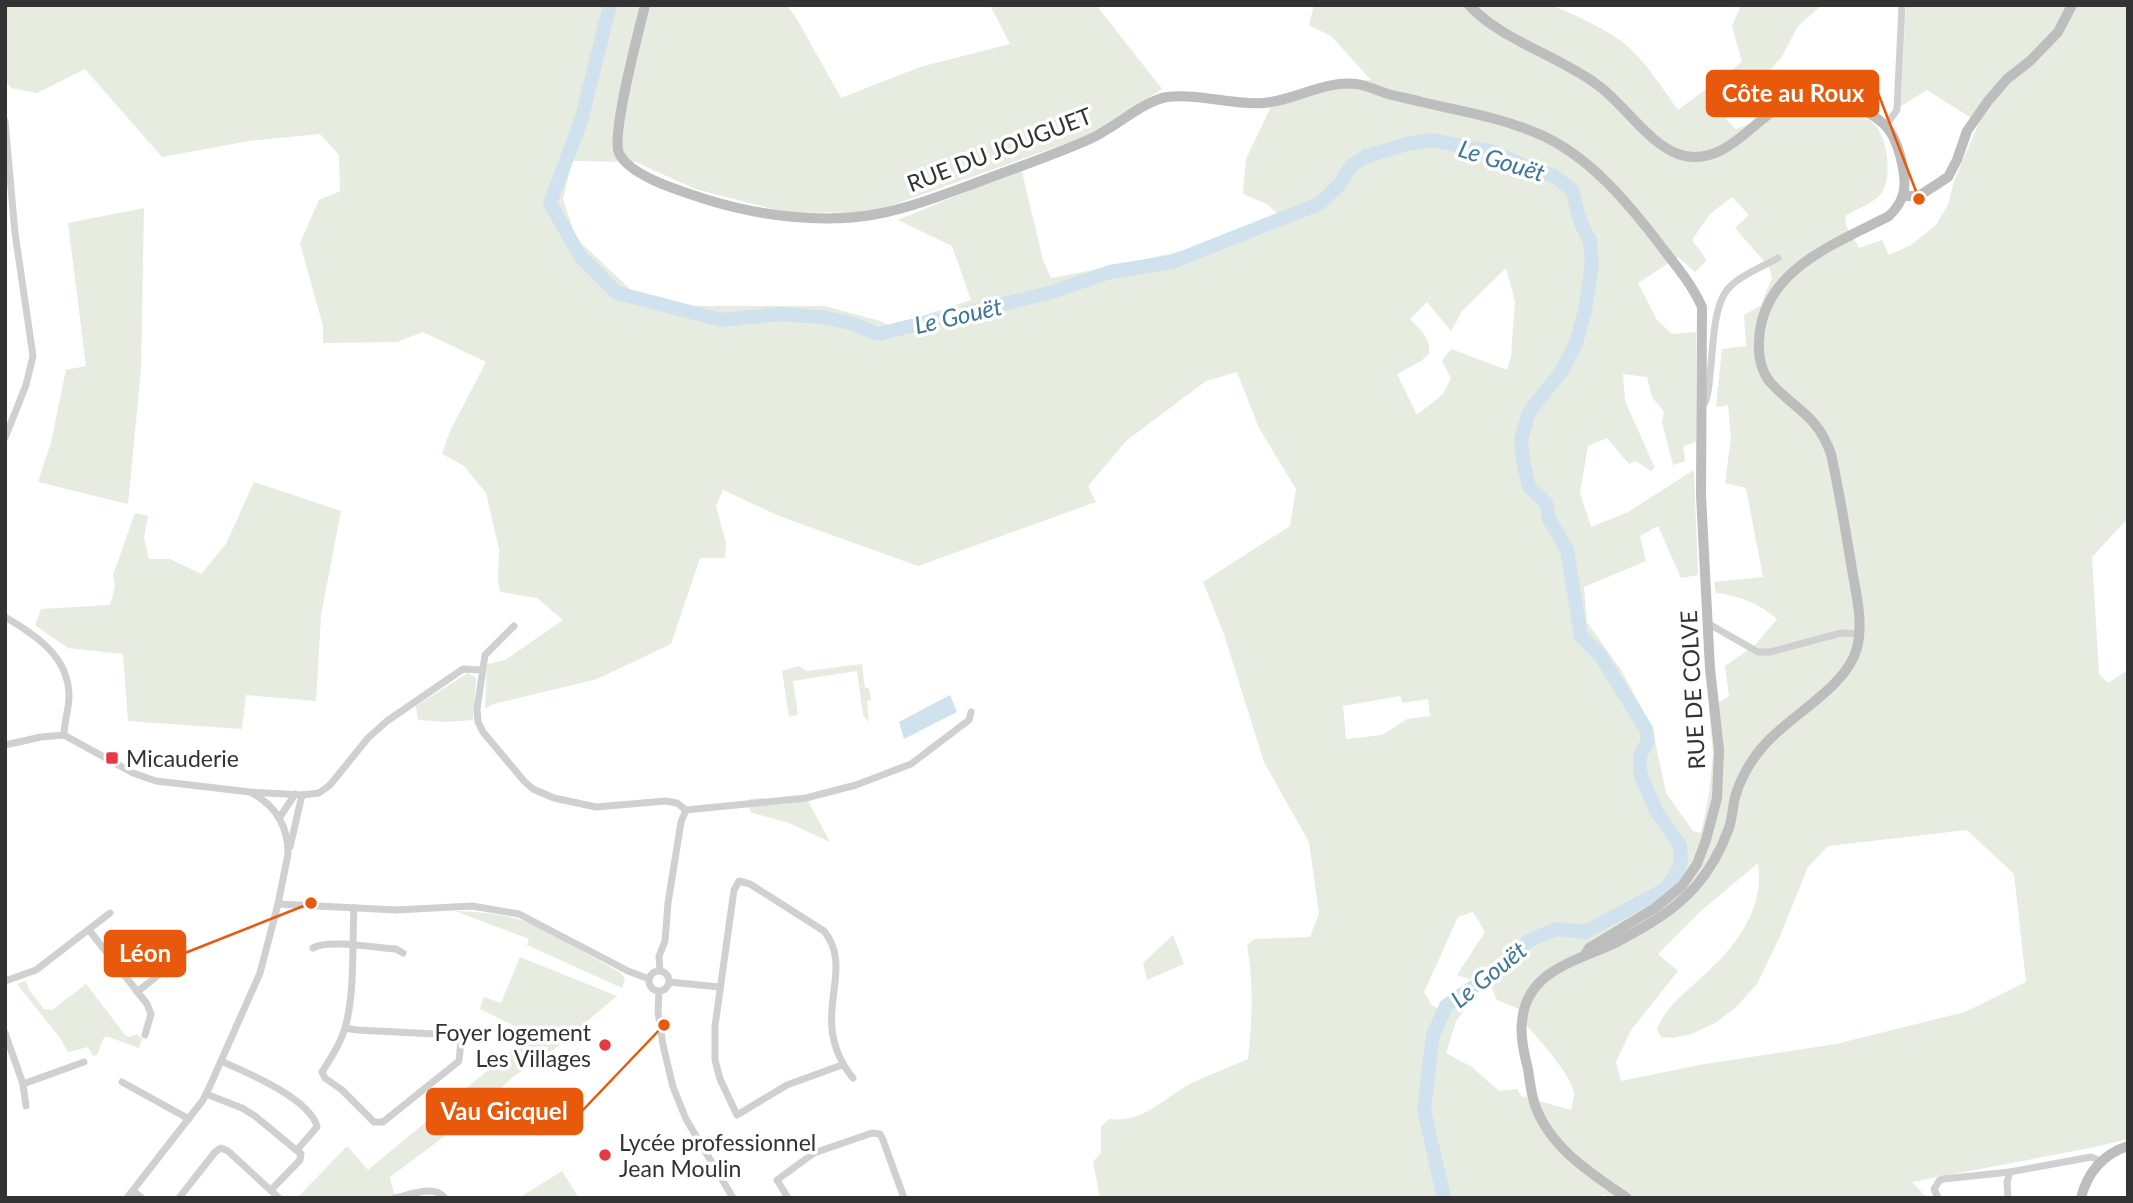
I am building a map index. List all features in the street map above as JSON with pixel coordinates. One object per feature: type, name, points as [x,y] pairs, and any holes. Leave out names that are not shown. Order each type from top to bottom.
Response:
[{"type":"street","name":"RUE DU JOUGUET","points":[[645,5],[626,86],[617,143],[624,160],[634,169],[677,190],[747,209],[785,215],[875,215],[907,207],[1095,137],[1148,104],[1166,97],[1261,103],[1285,100],[1338,84],[1359,84],[1502,121],[1537,133],[1584,163],[1613,188],[1694,290],[1702,307],[1703,323],[1700,405]]},
{"type":"street","points":[[1469,5],[1513,37],[1579,71],[1609,93],[1656,140],[1684,156],[1700,157],[1716,152],[1748,132],[1775,109],[1809,97],[1851,105],[1872,114],[1886,125],[1897,143],[1903,171],[1904,196],[1899,206],[1889,216],[1806,260],[1788,274],[1765,308],[1759,329],[1758,352],[1768,380],[1816,422],[1831,454],[1859,614],[1859,634],[1852,660],[1832,687],[1786,722],[1764,745],[1748,768],[1736,793],[1729,827],[1720,850],[1695,887],[1676,907],[1617,942],[1569,960],[1538,983],[1525,1004],[1522,1022],[1535,1106],[1547,1128],[1566,1152],[1628,1198]]},
{"type":"street","points":[[1886,125],[1896,110],[1902,5]]},
{"type":"street","points":[[1904,196],[1919,196],[1948,177],[1967,131],[1988,101],[2007,79],[2057,32],[2072,5]]},
{"type":"street","points":[[5,121],[15,233],[33,356],[26,385],[5,438]]},
{"type":"street","points":[[1700,405],[1705,403],[1709,393],[1720,303],[1726,291],[1778,258]]},
{"type":"street","name":"RUE DE COLVE","points":[[1585,956],[1588,948],[1655,908],[1682,886],[1696,864],[1706,840],[1717,798],[1720,750],[1710,669],[1701,495],[1700,405]]},
{"type":"street","points":[[5,617],[42,642],[57,656],[64,668],[69,696],[64,735]]},
{"type":"street","points":[[1709,624],[1758,652],[1770,652],[1841,633],[1859,634]]},
{"type":"street","points":[[514,626],[485,655],[481,670],[478,722],[499,752],[533,789],[554,798],[596,807],[666,800],[677,803],[686,810],[806,798],[856,785],[911,764],[969,720],[971,712]]},
{"type":"street","points":[[5,745],[64,735],[133,773],[156,781],[250,792],[299,795],[318,793],[330,785],[377,728],[463,668],[481,670]]},
{"type":"street","points":[[250,792],[271,806],[280,817],[288,841],[288,854]]},
{"type":"street","points":[[280,817],[299,795]]},
{"type":"street","points":[[142,1198],[130,1194],[206,1094],[260,973],[278,904],[299,795]]},
{"type":"street","points":[[660,971],[659,956],[665,941],[667,903],[681,822],[686,810]]},
{"type":"street","points":[[842,1065],[788,1085],[737,1115],[720,1079],[715,1060],[715,1027],[734,890],[739,881],[750,884],[824,931],[830,939],[837,962],[831,1028],[842,1065],[853,1079]]},
{"type":"street","points":[[278,904],[396,910],[472,906],[519,914],[628,971],[649,979]]},
{"type":"street","points":[[345,1028],[455,1035],[461,1041],[459,1062],[383,1122],[374,1122],[342,1090],[325,1078],[323,1072],[345,1028],[349,1004],[354,908]]},
{"type":"street","points":[[5,981],[37,970],[110,913]]},
{"type":"street","points":[[89,930],[147,1004],[151,1014],[145,1034]]},
{"type":"street","points":[[313,948],[319,944],[396,949],[403,953]]},
{"type":"street","points":[[137,992],[162,972],[164,963]]},
{"type":"street","points":[[660,971],[666,974],[670,982],[665,990],[659,992],[650,988],[649,979],[652,974],[660,971]]},
{"type":"street","points":[[670,982],[720,987]]},
{"type":"street","points":[[659,992],[662,1034],[673,1087],[686,1119],[733,1198]]},
{"type":"street","points":[[5,1033],[23,1084],[26,1106]]},
{"type":"street","points":[[221,1061],[280,1089],[314,1118],[317,1127],[297,1150]]},
{"type":"street","points":[[23,1084],[84,1062]]},
{"type":"street","points":[[122,1082],[189,1119]]},
{"type":"street","points":[[206,1094],[255,1116],[301,1154],[300,1160],[271,1190]]},
{"type":"street","points":[[788,1198],[777,1180],[814,1153],[872,1133],[880,1134],[883,1140],[904,1198]]},
{"type":"street","points":[[2081,1198],[2084,1185],[2101,1161],[2128,1146]]},
{"type":"street","points":[[179,1198],[221,1148],[228,1150],[279,1198]]},
{"type":"street","points":[[1938,1198],[1934,1189],[1938,1181],[1943,1179],[2010,1172],[2091,1157],[2101,1161]]},
{"type":"street","points":[[2008,1198],[2007,1182],[2010,1172]]},
{"type":"street","points":[[394,1198],[432,1190],[440,1192],[446,1198]]},
{"type":"shaded area","points":[[5,5],[787,5],[841,98],[920,67],[1010,44],[990,5],[1096,5],[1162,89],[1093,134],[873,212],[788,213],[695,189],[636,162],[572,161],[563,199],[576,238],[648,306],[825,306],[891,326],[971,300],[952,246],[898,220],[1009,174],[1022,172],[1043,260],[1051,278],[1198,247],[1283,218],[1267,204],[1243,194],[1246,159],[1276,96],[1318,83],[1371,80],[1331,36],[1309,25],[1314,5],[1551,5],[1596,26],[1629,48],[1652,73],[1678,110],[1742,62],[1732,26],[1741,5],[1822,5],[1798,26],[1781,58],[1726,119],[1736,129],[1792,108],[1828,105],[1852,111],[1873,123],[1882,137],[1887,157],[1885,187],[1873,200],[1845,216],[1846,225],[1859,248],[1882,240],[1889,255],[1911,245],[1936,225],[1948,205],[1954,181],[1979,123],[1927,90],[1901,106],[1906,5],[2128,5],[2128,518],[2092,557],[2099,674],[2108,683],[2128,670],[2128,1139],[1912,1182],[1927,1198],[1609,1198],[1603,1194],[1600,1198],[1100,1198],[1093,1162],[1101,1153],[1101,1126],[1110,1119],[1133,1117],[1143,1113],[1192,1083],[1248,1059],[1252,1002],[1247,945],[1254,939],[1310,937],[1319,914],[1309,842],[1264,762],[1224,634],[1203,582],[1290,526],[1296,489],[1259,428],[1237,372],[1206,381],[1126,441],[1088,486],[1096,502],[918,566],[779,516],[723,490],[716,506],[726,543],[725,558],[700,558],[671,644],[597,679],[493,704],[485,709],[487,664],[505,660],[563,620],[537,598],[500,592],[499,549],[486,493],[464,466],[442,454],[450,431],[486,362],[423,332],[397,342],[323,343],[323,326],[300,243],[319,200],[340,191],[339,155],[320,134],[249,141],[162,157],[85,69],[37,93],[11,88],[5,79]],"holes":[[[1732,197],[1749,215],[1735,228],[1769,267],[1772,278],[1760,306],[1744,315],[1746,346],[1722,349],[1716,407],[1728,405],[1731,438],[1725,483],[1746,488],[1763,577],[1714,582],[1716,593],[1749,601],[1777,619],[1755,645],[1725,666],[1729,696],[1709,709],[1713,755],[1701,833],[1693,831],[1666,793],[1652,727],[1621,670],[1587,622],[1584,587],[1646,561],[1640,536],[1658,526],[1681,578],[1698,575],[1694,470],[1628,512],[1591,527],[1580,493],[1588,446],[1607,438],[1629,464],[1636,461],[1651,471],[1655,468],[1625,401],[1623,374],[1647,377],[1652,397],[1664,412],[1662,422],[1673,465],[1685,461],[1683,446],[1696,442],[1696,332],[1672,334],[1657,320],[1638,283],[1678,257],[1695,272],[1707,260],[1692,240],[1710,214]],[[1506,268],[1515,301],[1511,356],[1507,370],[1451,349],[1442,361],[1451,378],[1443,394],[1417,415],[1397,374],[1429,354],[1424,335],[1410,319],[1427,302],[1451,331],[1462,311]],[[1400,696],[1403,703],[1428,699],[1430,716],[1407,719],[1382,735],[1346,739],[1343,706]],[[1967,830],[2014,874],[2026,982],[1965,1012],[1836,1044],[1699,1065],[1621,1081],[1616,1062],[1631,1030],[1678,971],[1658,954],[1702,910],[1758,863],[1757,896],[1737,940],[1727,953],[1671,1006],[1657,1029],[1661,1037],[1673,1038],[1692,1034],[1717,1022],[1735,1008],[1757,984],[1808,867],[1828,846]],[[1473,912],[1485,932],[1457,975],[1491,986],[1497,1000],[1519,1009],[1518,1017],[1551,1053],[1572,1085],[1574,1093],[1571,1110],[1521,1096],[1517,1089],[1499,1091],[1472,1067],[1446,1053],[1456,1021],[1474,997],[1458,988],[1440,1010],[1432,1005],[1424,992],[1458,917]]]},
{"type":"shaded area","points":[[144,208],[141,369],[128,504],[38,482],[51,442],[66,370],[86,366],[68,223]]},
{"type":"shaded area","points":[[254,482],[341,511],[321,615],[316,701],[246,695],[242,729],[128,721],[123,654],[68,648],[35,625],[41,609],[110,605],[115,587],[113,575],[135,513],[148,516],[144,538],[149,559],[170,559],[201,574],[226,544]]},
{"type":"shaded area","points":[[862,664],[865,688],[869,688],[871,700],[867,701],[869,722],[863,715],[857,671],[793,681],[798,715],[789,717],[782,671],[798,666],[807,671]]},
{"type":"shaded area","points":[[468,673],[476,678],[473,720],[418,720],[416,706]]},
{"type":"shaded area","points":[[765,798],[766,805],[808,801],[830,842],[789,823],[750,812],[749,799]]},
{"type":"shaded area","points":[[455,911],[506,916],[535,925],[621,973],[625,979],[622,988],[527,945],[529,939]]},
{"type":"shaded area","points":[[1173,935],[1184,964],[1147,980],[1143,963]]},
{"type":"shaded area","points":[[520,957],[617,996],[551,1052],[514,1076],[480,1107],[472,1105],[461,1124],[390,1177],[394,1194],[380,1198],[299,1196],[347,1146],[368,1170],[522,1042],[525,1031],[480,1009],[484,997],[501,1003]]},
{"type":"shaded area","points":[[26,981],[29,990],[44,1009],[52,1010],[86,984],[125,1035],[129,1037],[137,1034],[142,1039],[139,1048],[106,1036],[97,1055],[93,1056],[88,1047],[68,1052],[17,984]]},
{"type":"shaded area","points":[[562,1171],[579,1198],[519,1198]]},
{"type":"water","points":[[950,695],[957,712],[904,739],[899,722]]},
{"type":"waterway","name":"Le Gouët","points":[[610,5],[581,121],[550,203],[580,256],[617,293],[721,320],[780,314],[821,317],[850,323],[878,334],[1049,293],[1110,272],[1172,262],[1319,204],[1340,184],[1351,166],[1367,156],[1430,140],[1493,152],[1554,176],[1572,190],[1580,221],[1590,241],[1592,264],[1585,311],[1576,343],[1561,372],[1529,412],[1521,440],[1523,462],[1529,487],[1546,503],[1549,519],[1567,550],[1581,636],[1600,655],[1646,729],[1648,741],[1640,755],[1640,773],[1656,811],[1680,845],[1681,862],[1675,877],[1664,890],[1585,932],[1557,929],[1530,940],[1492,974],[1446,1006],[1433,1035],[1424,1109],[1444,1198]]},
{"type":"place","name":"Côte au Roux","points":[[1919,199]]},
{"type":"place","name":"Micauderie","points":[[112,758]]},
{"type":"place","name":"Léon","points":[[311,903]]},
{"type":"place","name":"Vau Gicquel","points":[[664,1025]]},
{"type":"place","name":"Foyer logement Les Villages","points":[[605,1045]]},
{"type":"place","name":"Lycée professionnel Jean Moulin","points":[[605,1155]]}]
